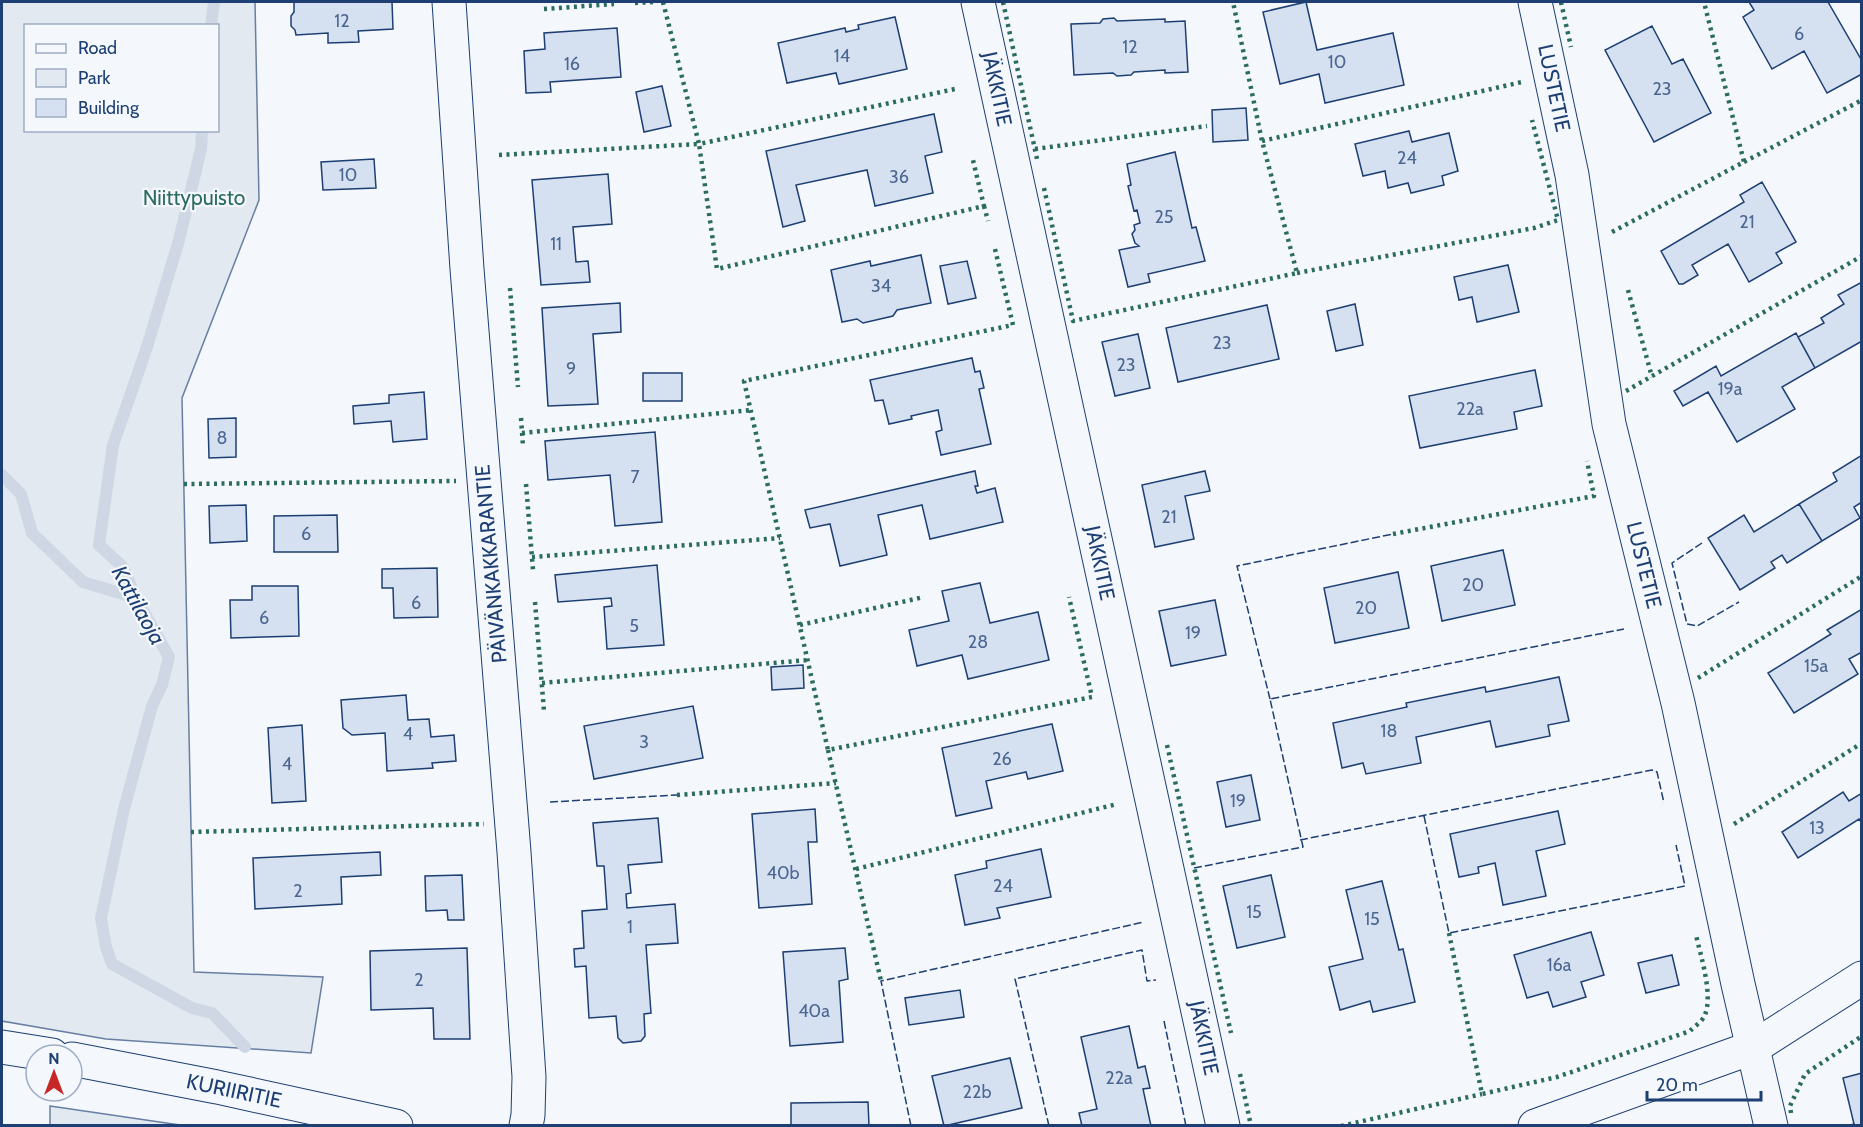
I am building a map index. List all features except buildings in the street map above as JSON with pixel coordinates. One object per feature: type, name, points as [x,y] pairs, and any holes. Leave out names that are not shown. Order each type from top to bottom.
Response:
[{"type":"street","name":"PÄIVÄNKAKKARANTIE","points":[[449,2],[467,269],[515,864],[529,1077],[526,1125]]},
{"type":"street","name":"JÄKKITIE","points":[[978,2],[1223,1125]]},
{"type":"street","name":"LUSTETIE","points":[[1535,2],[1572,175],[1609,424],[1673,683],[1771,1125]]},
{"type":"street","points":[[1535,1125],[1754,1047],[1862,978]]},
{"type":"street","points":[[2,1047],[24,1051]]},
{"type":"street","name":"KURIIRITIE","points":[[84,1061],[396,1125]]},
{"type":"green space","name":"Niittypuisto","points":[[2,2],[255,2],[259,200],[182,398],[194,972],[323,977],[311,1053],[106,1039],[2,1021]]},
{"type":"green space","points":[[50,1106],[180,1125],[50,1125]]},
{"type":"waterway","name":"Kattilaoja","points":[[211,24],[214,2]]},
{"type":"waterway","name":"Kattilaoja","points":[[202,132],[201,149],[179,240],[147,347],[113,445],[99,545],[123,567],[136,598],[169,657],[162,685],[152,706],[124,809],[101,918],[106,947],[112,964],[192,1008],[212,1013],[245,1047]]},
{"type":"waterway","points":[[2,475],[21,494],[32,533],[83,582],[136,598]]},
{"type":"hedge","points":[[635,3],[655,2]]},
{"type":"hedge","points":[[663,2],[699,144],[955,89]]},
{"type":"hedge","points":[[1003,2],[1037,159]]},
{"type":"hedge","points":[[1044,188],[1073,321],[1297,273],[1262,141],[1233,2]]},
{"type":"hedge","points":[[1561,2],[1571,47]]},
{"type":"hedge","points":[[1612,232],[1744,162],[1704,2]]},
{"type":"hedge","points":[[544,9],[614,4]]},
{"type":"hedge","points":[[1262,141],[1522,82]]},
{"type":"hedge","points":[[1744,162],[1862,100]]},
{"type":"hedge","points":[[1297,273],[1534,228],[1558,220],[1532,120]]},
{"type":"hedge","points":[[1035,149],[1207,126]]},
{"type":"hedge","points":[[499,155],[699,144],[717,269],[984,206],[972,156]]},
{"type":"hedge","points":[[984,206],[988,221]]},
{"type":"hedge","points":[[995,249],[1013,325],[744,381],[828,750],[1092,697],[1069,597]]},
{"type":"hedge","points":[[1626,391],[1862,256]]},
{"type":"hedge","points":[[510,288],[518,387]]},
{"type":"hedge","points":[[1628,290],[1652,377]]},
{"type":"hedge","points":[[522,433],[751,410]]},
{"type":"hedge","points":[[521,418],[523,446]]},
{"type":"hedge","points":[[1393,534],[1594,496],[1587,461]]},
{"type":"hedge","points":[[184,484],[456,481]]},
{"type":"hedge","points":[[526,484],[533,570]]},
{"type":"hedge","points":[[532,557],[780,538]]},
{"type":"hedge","points":[[1698,678],[1862,576]]},
{"type":"hedge","points":[[800,625],[924,597]]},
{"type":"hedge","points":[[535,602],[544,711]]},
{"type":"hedge","points":[[542,683],[808,660]]},
{"type":"hedge","points":[[1734,824],[1862,743]]},
{"type":"hedge","points":[[1167,745],[1231,1033]]},
{"type":"hedge","points":[[828,750],[881,981]]},
{"type":"hedge","points":[[677,795],[836,783]]},
{"type":"hedge","points":[[856,869],[1117,804]]},
{"type":"hedge","points":[[191,832],[484,824]]},
{"type":"hedge","points":[[1449,933],[1482,1094],[1557,1077],[1690,1031],[1704,1017],[1708,999],[1706,977],[1696,935]]},
{"type":"hedge","points":[[1791,1113],[1790,1106],[1805,1074],[1862,1036]]},
{"type":"hedge","points":[[1240,1074],[1251,1126]]},
{"type":"hedge","points":[[1341,1126],[1482,1094]]},
{"type":"fence","points":[[1270,699],[1237,566],[1393,534]]},
{"type":"fence","points":[[1702,543],[1672,563],[1687,624],[1697,626],[1739,602]]},
{"type":"fence","points":[[1194,868],[1303,847],[1270,699],[1624,629]]},
{"type":"fence","points":[[1300,840],[1652,770],[1657,772],[1664,803]]},
{"type":"fence","points":[[550,802],[677,795]]},
{"type":"fence","points":[[1424,816],[1449,933],[1685,886],[1676,845]]},
{"type":"fence","points":[[911,1126],[881,981],[1144,922]]},
{"type":"fence","points":[[1049,1126],[1015,979],[1142,950],[1147,981],[1156,980]]},
{"type":"fence","points":[[1164,1021],[1186,1126]]}]
